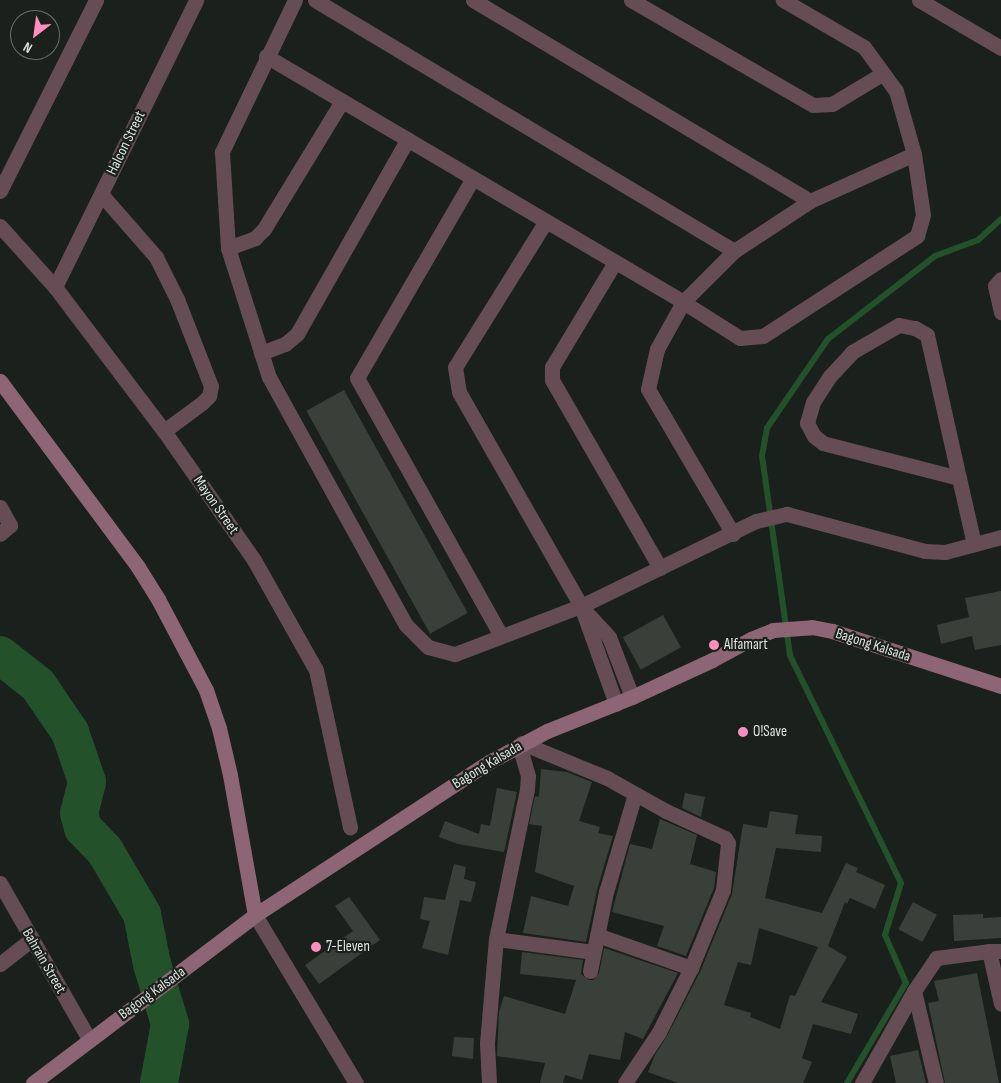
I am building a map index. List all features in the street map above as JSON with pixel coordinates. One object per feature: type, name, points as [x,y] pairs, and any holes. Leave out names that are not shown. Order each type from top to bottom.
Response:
[{"type":"street","points":[[0,191],[96,0]]},
{"type":"street","name":"Halcon Street","points":[[55,287],[196,0]]},
{"type":"street","points":[[295,0],[266,56],[222,152],[228,248],[269,377],[406,625],[428,647],[455,654],[581,606],[733,534],[756,521],[787,514],[925,551],[945,552],[1001,538]]},
{"type":"street","points":[[315,0],[734,251]]},
{"type":"street","points":[[474,0],[810,201]]},
{"type":"street","points":[[631,0],[812,105],[832,104],[882,74]]},
{"type":"street","points":[[266,56],[616,262],[740,338],[763,336],[917,236],[923,215],[914,154],[896,91],[864,47],[783,0]]},
{"type":"street","points":[[919,0],[1001,48]]},
{"type":"street","points":[[228,248],[255,238],[264,229],[342,101]]},
{"type":"street","points":[[261,353],[285,344],[297,334],[408,139]]},
{"type":"street","points":[[733,534],[648,389],[657,350],[683,302],[734,251],[810,201],[914,154]]},
{"type":"street","points":[[473,178],[357,378],[501,636]]},
{"type":"street","points":[[101,194],[156,257],[177,299],[211,386],[209,396],[202,403],[164,431]]},
{"type":"street","points":[[546,221],[455,367],[458,392],[581,606],[616,704]]},
{"type":"street","name":"Mayon Street","points":[[0,226],[55,287],[164,431],[254,560],[316,670],[350,826]]},
{"type":"street","points":[[616,262],[552,367],[552,380],[660,568]]},
{"type":"street","points":[[1001,279],[995,286],[1001,312]]},
{"type":"street","points":[[959,478],[824,443],[814,436],[807,423],[812,402],[830,376],[852,352],[899,325],[915,328],[927,335],[974,544]]},
{"type":"street","points":[[0,381],[138,567],[163,607],[206,690],[219,728],[230,775],[255,915],[356,1083]]},
{"type":"street","points":[[0,507],[10,524],[0,534]]},
{"type":"street","points":[[581,606],[608,637],[632,697]]},
{"type":"street","name":"Bagong Kalsada","points":[[33,1083],[255,915],[489,762],[570,720],[632,697],[773,630],[812,627],[832,631],[1001,686]]},
{"type":"street","points":[[521,744],[607,778],[666,812],[725,838],[728,843],[722,890],[691,968],[660,1032],[625,1083]]},
{"type":"street","points":[[489,1083],[487,1043],[496,939],[527,789],[528,776],[521,744]]},
{"type":"street","points":[[590,971],[606,892],[635,794]]},
{"type":"street","name":"Bahrain Street","points":[[0,883],[89,1039]]},
{"type":"street","points":[[597,935],[691,968]]},
{"type":"street","points":[[496,939],[593,952]]},
{"type":"street","points":[[0,964],[32,940]]},
{"type":"street","points":[[862,1083],[914,991],[936,958],[995,951],[1001,1004]]},
{"type":"street","points":[[914,991],[936,1083]]},
{"type":"building","points":[[344,390],[468,613],[430,634],[306,411]]},
{"type":"building","points":[[1001,591],[1001,645],[975,650],[972,636],[941,644],[937,625],[969,617],[965,598]]},
{"type":"building","points":[[663,615],[681,647],[641,670],[623,637]]},
{"type":"building","points":[[541,769],[567,772],[592,782],[579,821],[600,827],[598,833],[613,836],[597,890],[586,942],[523,933],[531,896],[568,906],[574,886],[535,872],[542,826],[529,824],[535,796],[539,797]]},
{"type":"building","points":[[497,788],[517,792],[504,852],[458,844],[439,837],[445,821],[479,834],[481,824],[490,826]]},
{"type":"building","points":[[685,793],[705,797],[701,817],[682,808]]},
{"type":"building","points":[[770,811],[798,815],[795,834],[822,836],[821,852],[776,848],[765,898],[822,913],[846,863],[858,868],[856,872],[885,885],[875,909],[850,898],[847,904],[845,902],[828,946],[847,957],[821,1002],[858,1014],[851,1034],[813,1024],[802,1058],[812,1062],[803,1083],[678,1083],[648,1072],[655,1055],[700,972],[732,894],[743,824],[767,828]],"holes":[[[759,928],[818,947],[795,996],[790,995],[780,1029],[750,1017],[751,1013],[724,1005],[738,962],[751,965]]]},
{"type":"building","points":[[660,819],[697,835],[690,864],[716,872],[714,888],[686,956],[657,946],[664,926],[612,912],[630,844],[652,849]]},
{"type":"building","points":[[454,864],[466,867],[464,879],[476,882],[471,902],[460,900],[448,955],[422,948],[430,921],[420,919],[424,897],[445,900]]},
{"type":"building","points":[[349,897],[380,940],[319,984],[305,965],[353,931],[335,906]]},
{"type":"building","points":[[913,902],[937,915],[922,942],[898,929]]},
{"type":"building","points":[[983,914],[983,918],[1001,917],[1001,938],[954,941],[953,915]]},
{"type":"building","points":[[604,948],[678,973],[643,1039],[625,1032],[620,1060],[589,1054],[582,1080],[565,1075],[563,1083],[540,1083],[545,1063],[497,1056],[499,1012],[504,996],[565,1014],[576,980],[520,974],[522,952],[583,960],[581,974],[589,980],[593,980],[599,973]]},
{"type":"building","points":[[977,973],[999,1083],[945,1083],[928,1003],[939,1001],[934,981]]},
{"type":"building","points":[[454,1037],[474,1038],[473,1059],[452,1056]]},
{"type":"building","points":[[918,1050],[926,1083],[896,1083],[890,1056]]},
{"type":"waterway","points":[[847,1083],[906,983],[885,935],[901,883],[790,655],[762,456],[767,428],[828,339],[935,256],[978,240],[1001,219]]},
{"type":"waterway","points":[[0,655],[38,685],[70,732],[87,782],[79,813],[83,828],[105,851],[142,914],[152,964],[170,1024],[159,1083]]},
{"type":"place","name":"Alfamart","points":[[714,645]]},
{"type":"place","name":"O!Save","points":[[743,732]]},
{"type":"place","name":"7-Eleven","points":[[316,947]]}]
